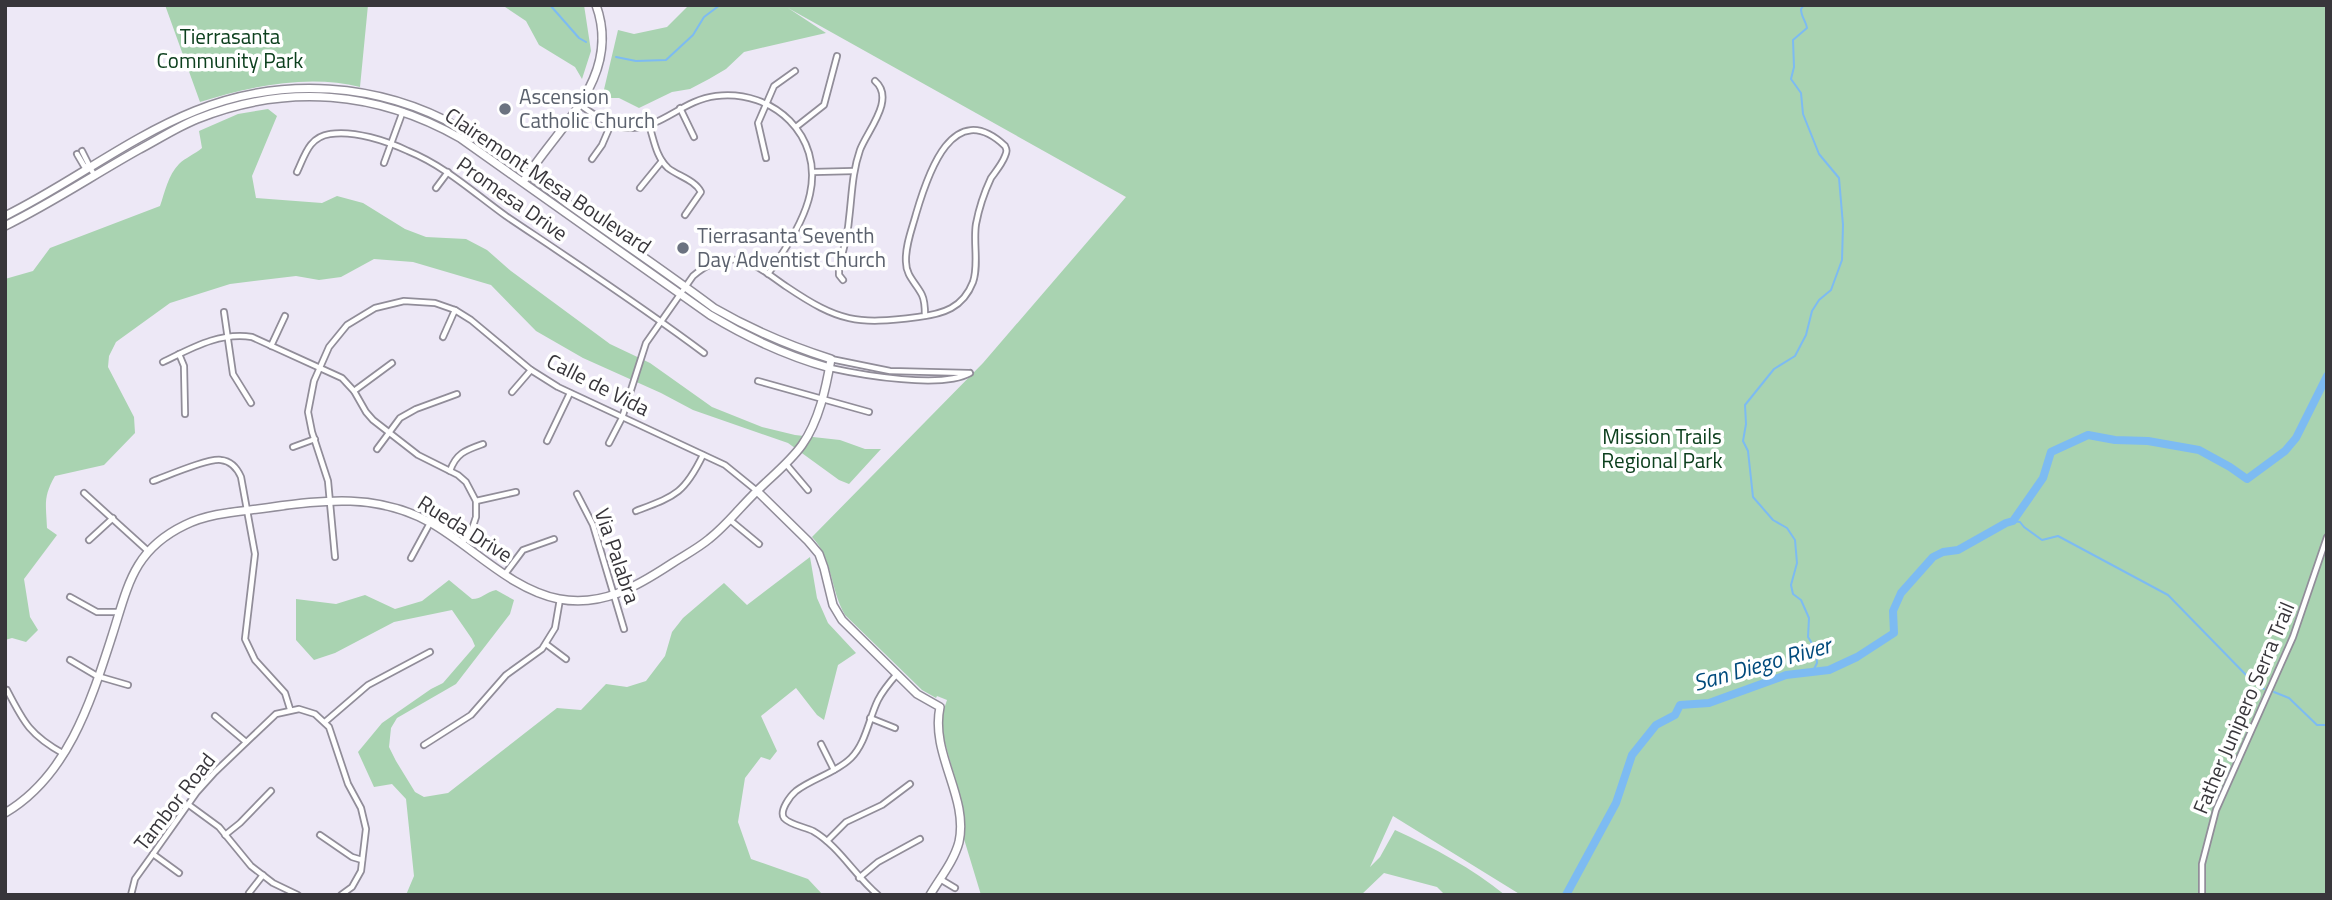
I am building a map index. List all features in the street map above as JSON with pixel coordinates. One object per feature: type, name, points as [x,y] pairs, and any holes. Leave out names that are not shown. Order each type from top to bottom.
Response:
[{"type":"street","points":[[525,178],[596,77],[601,57],[602,32],[596,5]]},
{"type":"street","points":[[796,127],[824,105],[837,56]]},
{"type":"street","points":[[766,158],[758,123],[774,86],[795,71]]},
{"type":"street","points":[[843,280],[839,275],[839,267],[849,220],[854,171],[862,144],[875,122],[883,99],[881,88],[875,81]]},
{"type":"street","points":[[311,97],[318,95],[324,88]]},
{"type":"street","name":"Clairemont Mesa Boulevard","points":[[5,216],[159,128],[213,105],[274,91],[324,88],[366,92],[406,102],[461,128],[525,178],[683,290],[710,315],[738,332],[782,352],[879,377],[910,380],[961,377],[970,373],[890,371],[831,363]]},
{"type":"street","points":[[579,104],[611,124],[630,128],[649,125],[700,99],[722,95],[745,97],[766,103],[783,113],[796,127],[809,149],[813,172],[809,199],[790,241],[768,274]]},
{"type":"street","name":"Clairemont Mesa Boulevard","points":[[5,226],[199,119],[275,100],[311,97],[364,101],[403,111],[431,122],[525,178]]},
{"type":"street","points":[[384,163],[406,102]]},
{"type":"street","points":[[680,108],[694,137]]},
{"type":"street","points":[[592,159],[602,145],[611,124]]},
{"type":"street","points":[[649,125],[662,161],[701,192],[685,215]]},
{"type":"street","points":[[609,443],[622,418],[646,343],[683,290],[701,269],[716,261],[744,261],[815,306],[839,316],[863,321],[881,322],[940,314],[958,304],[974,280],[976,227],[981,203],[1007,148],[983,130],[966,130],[949,142],[933,168],[923,192],[905,259],[909,275],[922,295],[925,316]]},
{"type":"street","name":"Promesa Drive","points":[[297,172],[308,147],[332,133],[356,135],[410,151],[448,172],[704,353]]},
{"type":"street","points":[[79,152],[89,162],[89,168],[94,175]]},
{"type":"street","points":[[640,188],[662,161]]},
{"type":"street","points":[[813,172],[854,171]]},
{"type":"street","points":[[436,188],[448,172]]},
{"type":"street","name":"Calle de Vida","points":[[335,556],[328,481],[308,404],[319,368],[329,347],[358,317],[375,308],[397,302],[414,300],[435,303],[455,310],[471,320],[531,370],[558,387],[733,470],[819,554],[833,606],[842,620],[917,694],[940,707]]},
{"type":"street","points":[[443,337],[455,310]]},
{"type":"street","points":[[224,312],[233,374],[251,403]]},
{"type":"street","points":[[271,346],[285,316]]},
{"type":"street","points":[[163,362],[212,339],[229,335],[252,337],[342,378],[354,391],[366,412],[388,432],[418,454],[466,482],[476,501],[476,517],[471,532],[462,544]]},
{"type":"street","points":[[179,354],[184,366],[185,414]]},
{"type":"street","points":[[354,391],[392,363]]},
{"type":"street","name":"Rueda Drive","points":[[6,810],[40,787],[64,754],[84,713],[131,576],[164,537],[191,522],[247,510],[329,499],[381,504],[430,523],[534,591],[560,599],[589,600],[615,596],[641,584],[709,540],[801,447],[818,414],[831,363]]},
{"type":"street","points":[[512,391],[531,370]]},
{"type":"street","points":[[758,381],[869,412]]},
{"type":"street","points":[[547,441],[570,393]]},
{"type":"street","points":[[377,449],[400,418],[457,394]]},
{"type":"street","points":[[293,447],[315,439]]},
{"type":"street","points":[[450,471],[460,452],[483,444]]},
{"type":"street","points":[[636,510],[680,491],[694,474],[703,455]]},
{"type":"street","points":[[153,481],[214,460],[227,461],[236,467],[242,477],[255,561],[246,639],[255,660],[285,693],[290,709],[315,714],[325,722],[332,734],[348,784],[361,808],[366,830],[359,876],[352,887],[341,895]]},
{"type":"street","points":[[786,463],[808,489]]},
{"type":"street","points":[[476,501],[516,492]]},
{"type":"street","points":[[84,493],[149,552]]},
{"type":"street","name":"Via Palabra","points":[[577,494],[593,525],[624,629]]},
{"type":"street","points":[[89,540],[113,518]]},
{"type":"street","points":[[730,520],[759,544]]},
{"type":"street","points":[[411,558],[430,523]]},
{"type":"street","name":"Father Junipero Serra Trail","points":[[2202,895],[2202,864],[2209,832],[2223,793],[2293,637],[2327,537]]},
{"type":"street","points":[[505,574],[523,550],[554,539]]},
{"type":"street","points":[[70,597],[97,612],[119,612]]},
{"type":"street","points":[[424,745],[471,715],[506,675],[537,654],[555,628],[560,599]]},
{"type":"street","points":[[546,644],[566,659]]},
{"type":"street","points":[[325,722],[368,685],[430,652]]},
{"type":"street","points":[[70,660],[97,676],[128,685]]},
{"type":"street","points":[[878,895],[859,878],[827,841],[813,831],[786,820],[783,810],[796,791],[853,756],[886,687],[897,674]]},
{"type":"street","points":[[7,690],[25,724],[37,738],[64,754]]},
{"type":"street","points":[[930,895],[954,856],[960,836],[958,810],[938,738],[937,722],[942,698]]},
{"type":"street","name":"Tambor Road","points":[[131,895],[135,879],[197,792],[275,714],[290,709]]},
{"type":"street","points":[[215,716],[246,742]]},
{"type":"street","points":[[870,718],[895,728]]},
{"type":"street","points":[[821,744],[834,770]]},
{"type":"street","points":[[827,841],[846,822],[882,805],[910,784]]},
{"type":"street","points":[[225,835],[271,791]]},
{"type":"street","points":[[188,805],[225,835],[241,856],[263,875],[298,895]]},
{"type":"street","points":[[320,835],[362,860]]},
{"type":"street","points":[[859,878],[878,862],[920,839]]},
{"type":"street","points":[[153,853],[179,873]]},
{"type":"street","points":[[249,893],[263,875]]},
{"type":"street","points":[[940,878],[955,888]]},
{"type":"green space","name":"Tierrasanta Community Park","points":[[165,5],[368,5],[360,87],[341,83],[300,82],[239,91],[200,102]]},
{"type":"green space","points":[[502,5],[584,5],[591,51],[582,79],[575,67],[539,45],[526,21]]},
{"type":"green space","name":"Mission Trails Regional Park","points":[[689,5],[2327,5],[2327,895],[1521,895],[1393,816],[1370,867],[1380,857],[1395,830],[1452,859],[1505,895],[1445,895],[1437,887],[1384,873],[1361,895],[981,895],[964,839],[963,807],[942,732],[947,700],[937,696],[936,698],[922,690],[845,615],[836,595],[828,564],[812,537],[983,363],[1126,197],[788,8],[826,33],[744,52],[726,69],[709,79],[690,89],[672,92],[639,108],[619,98],[602,98],[618,30],[634,34],[667,27]]},
{"type":"green space","points":[[268,109],[277,116],[252,176],[256,198],[322,203],[337,196],[363,203],[405,229],[426,237],[466,239],[487,250],[511,271],[610,344],[650,363],[712,407],[762,427],[795,435],[840,440],[865,449],[881,449],[849,484],[839,480],[788,443],[693,410],[583,358],[536,331],[491,285],[413,262],[374,259],[341,277],[319,280],[296,276],[230,284],[170,303],[116,342],[109,356],[108,367],[134,417],[135,433],[104,465],[55,476],[47,495],[46,507],[47,528],[57,535],[24,579],[30,617],[38,630],[26,642],[12,638],[5,640],[5,279],[33,271],[50,248],[160,206],[175,168],[202,148],[199,131],[238,114]]},
{"type":"green space","points":[[810,557],[817,598],[828,623],[856,653],[838,665],[824,720],[796,688],[761,716],[777,751],[770,760],[761,757],[745,778],[738,822],[751,859],[808,879],[823,895],[406,895],[414,876],[406,799],[392,784],[374,787],[358,752],[382,723],[443,683],[475,646],[452,610],[394,622],[335,653],[314,660],[296,640],[296,599],[336,604],[365,595],[395,609],[422,601],[449,580],[472,599],[496,590],[514,600],[510,614],[456,684],[397,718],[391,728],[389,747],[415,792],[424,797],[448,793],[557,708],[581,710],[606,684],[627,687],[646,681],[665,656],[672,632],[683,618],[724,583],[747,605]]},
{"type":"waterway","points":[[550,5],[579,38],[586,42]]},
{"type":"waterway","points":[[616,57],[636,61],[666,60],[693,35],[704,17],[720,5]]},
{"type":"waterway","points":[[1804,5],[1801,12],[1807,28],[1793,40],[1794,67],[1791,79],[1801,93],[1803,114],[1819,154],[1839,178],[1843,225],[1842,260],[1831,290],[1819,300],[1812,311],[1806,335],[1795,356],[1774,369],[1745,405],[1743,441],[1748,451],[1753,497],[1773,520],[1787,528],[1795,540],[1797,563],[1791,585],[1793,594],[1801,600],[1809,618],[1808,637],[1816,650],[1817,663],[1813,671]]},
{"type":"waterway","name":"San Diego River","points":[[1566,895],[1616,803],[1632,755],[1656,725],[1675,715],[1680,705],[1709,703],[1786,675],[1829,670],[1857,657],[1894,633],[1893,611],[1901,593],[1933,557],[1943,552],[1958,550],[2013,521],[2043,478],[2051,452],[2088,435],[2115,440],[2148,441],[2199,450],[2247,479],[2285,451],[2296,438],[2327,376]]},
{"type":"waterway","points":[[2013,521],[2020,522],[2042,540],[2058,536],[2168,595],[2249,678],[2264,689]]},
{"type":"waterway","points":[[2274,692],[2289,698],[2317,725],[2327,725]]},
{"type":"place","name":"Ascension Catholic Church","points":[[505,109]]},
{"type":"place","name":"Tierrasanta Seventh Day Adventist Church","points":[[683,248]]}]
